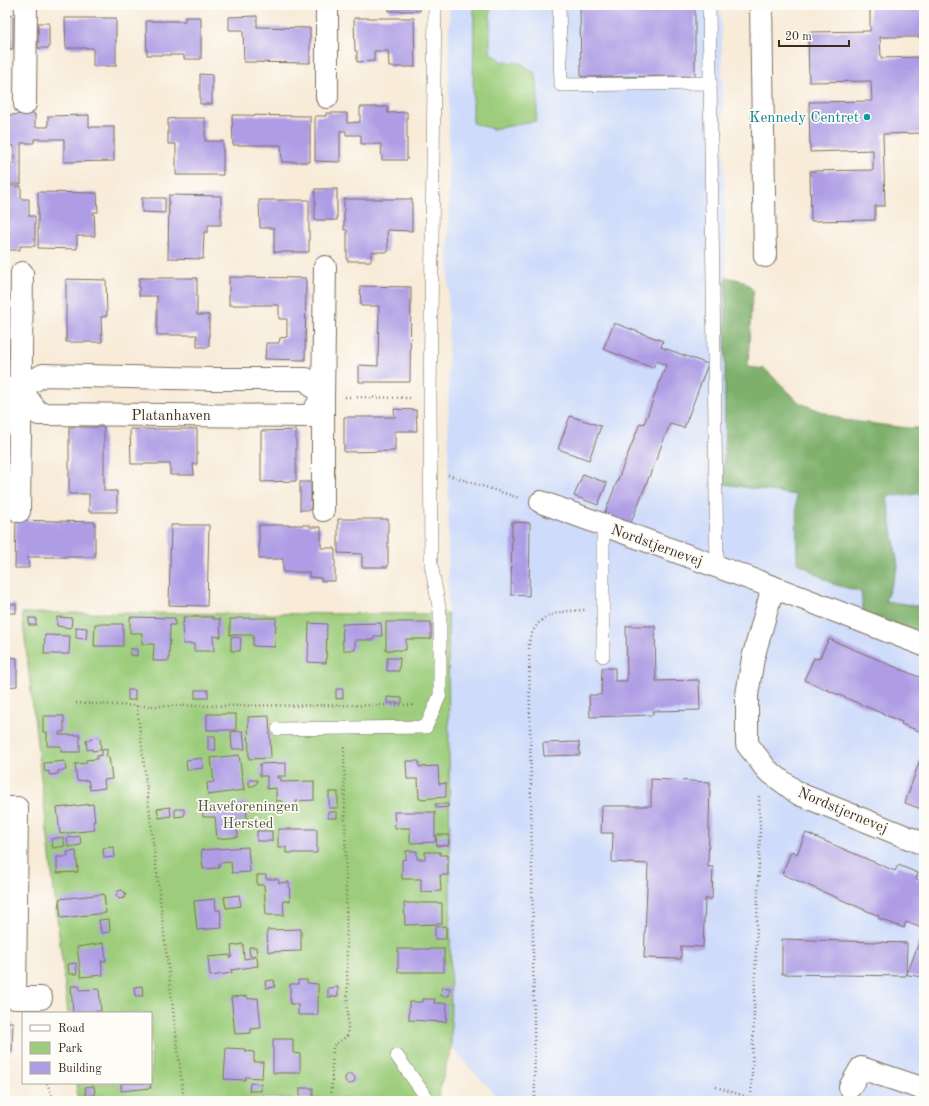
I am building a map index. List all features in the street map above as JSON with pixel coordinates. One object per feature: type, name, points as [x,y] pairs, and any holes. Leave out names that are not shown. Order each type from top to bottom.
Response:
[{"type":"street","points":[[25,104],[26,5]]},
{"type":"street","points":[[327,5],[327,97]]},
{"type":"street","points":[[761,5],[765,256]]},
{"type":"street","points":[[323,510],[325,267]]},
{"type":"street","points":[[19,511],[13,389],[22,273]]},
{"type":"street","points":[[13,389],[43,375],[206,379],[306,379],[323,396]]},
{"type":"street","name":"Platanhaven","points":[[13,389],[39,414],[310,416],[323,396]]},
{"type":"street","name":"Nordstjernevej","points":[[540,502],[773,587],[924,645]]},
{"type":"street","name":"Nordstjernevej","points":[[773,587],[754,658],[747,695],[747,744],[767,770],[799,794],[924,844]]},
{"type":"street","points":[[5,808],[17,808],[15,998],[41,998]]},
{"type":"street","points":[[850,1087],[861,1068],[924,1089]]},
{"type":"lane","points":[[278,729],[426,727],[440,694],[440,612],[431,564],[430,398],[435,5]]},
{"type":"lane","points":[[559,5],[561,84],[710,83]]},
{"type":"lane","points":[[709,5],[717,567]]},
{"type":"lane","points":[[603,525],[603,656]]},
{"type":"lane","points":[[397,1056],[429,1101]]},
{"type":"path","points":[[323,396],[430,398]]},
{"type":"path","points":[[431,469],[535,503],[540,502]]},
{"type":"path","points":[[535,1101],[528,642],[531,632],[537,624],[554,614],[565,611],[603,609]]},
{"type":"path","points":[[76,703],[137,706],[436,705]]},
{"type":"path","points":[[137,706],[184,1101]]},
{"type":"path","points":[[331,1101],[333,1046],[347,1036],[348,1030],[344,728]]},
{"type":"path","points":[[751,1100],[760,832],[759,788],[767,770]]},
{"type":"path","points":[[47,1084],[54,1101]]},
{"type":"path","points":[[716,1087],[751,1100],[813,1101]]},
{"type":"shaded area","points":[[449,5],[721,5],[730,481],[924,475],[924,1101],[501,1101],[451,1047],[448,614]]},
{"type":"green space","points":[[474,5],[490,5],[490,53],[504,62],[521,63],[536,74],[538,96],[536,121],[493,129],[473,123]]},
{"type":"green space","points":[[726,277],[744,281],[754,291],[751,307],[748,367],[765,369],[800,403],[844,420],[907,428],[924,428],[924,494],[887,496],[898,567],[885,601],[924,607],[924,636],[863,612],[861,592],[833,584],[797,562],[796,495],[724,484]]},
{"type":"green space","name":"Haveforeningen Hersted","points":[[22,613],[448,614],[451,1047],[437,1100],[77,1096],[76,1084],[152,1084],[152,1012],[68,1012]]},
{"type":"building","points":[[389,5],[420,5],[420,11],[389,11]]},
{"type":"building","points":[[580,5],[695,5],[695,76],[581,77]]},
{"type":"building","name":"Kennedy Centret","points":[[879,5],[924,5],[924,37],[880,37],[881,58],[924,57],[924,133],[883,134],[885,206],[875,206],[875,220],[811,221],[810,171],[873,170],[873,150],[810,152],[809,102],[872,101],[871,81],[809,82],[808,32],[870,31],[870,8],[879,8]]},
{"type":"building","points":[[5,15],[13,16],[13,49],[5,49]]},
{"type":"building","points":[[257,16],[257,27],[310,28],[310,63],[244,62],[243,30],[229,30],[229,17]]},
{"type":"building","points":[[185,17],[201,17],[201,59],[184,59],[184,55],[147,55],[146,21],[185,21]]},
{"type":"building","points":[[65,18],[116,18],[116,66],[93,66],[93,48],[66,48]]},
{"type":"building","points":[[354,18],[414,18],[415,67],[389,67],[388,51],[374,51],[374,61],[357,62],[357,51],[355,51]]},
{"type":"building","points":[[38,23],[49,23],[49,48],[38,48]]},
{"type":"building","points":[[200,74],[212,75],[212,104],[200,104]]},
{"type":"building","points":[[360,107],[388,107],[388,113],[407,112],[407,160],[382,160],[381,144],[361,144],[361,135],[346,135],[346,131],[340,131],[340,162],[315,161],[315,116],[326,116],[326,113],[347,113],[347,123],[360,122]]},
{"type":"building","points":[[35,114],[35,127],[48,127],[48,116],[89,115],[89,127],[114,127],[114,161],[64,162],[64,139],[34,139],[34,143],[21,143],[21,184],[5,184],[5,164],[14,164],[14,146],[9,145],[9,115]]},
{"type":"building","points":[[232,115],[310,116],[310,162],[282,162],[281,145],[233,145]]},
{"type":"building","points":[[205,118],[205,141],[223,141],[223,175],[176,175],[176,144],[168,144],[168,119]]},
{"type":"building","points":[[7,186],[21,186],[21,199],[29,199],[29,216],[35,216],[35,246],[20,246],[20,250],[5,250],[5,219],[8,218]]},
{"type":"building","points":[[315,189],[337,189],[337,220],[315,220]]},
{"type":"building","points":[[38,192],[97,193],[98,212],[94,212],[95,236],[77,236],[77,249],[38,248]]},
{"type":"building","points":[[169,195],[221,196],[221,225],[208,225],[208,232],[204,232],[203,259],[168,258]]},
{"type":"building","points":[[142,198],[165,198],[165,213],[142,212]]},
{"type":"building","points":[[344,199],[412,199],[412,231],[387,230],[388,252],[371,252],[371,261],[347,261],[347,230],[344,230]]},
{"type":"building","points":[[259,200],[309,200],[309,252],[274,252],[274,228],[260,228]]},
{"type":"building","points":[[229,277],[306,278],[305,360],[265,359],[266,343],[279,343],[280,338],[287,337],[287,319],[279,319],[279,305],[229,305]]},
{"type":"building","points":[[139,278],[197,278],[197,315],[209,315],[209,347],[197,347],[197,335],[157,335],[157,296],[139,296]]},
{"type":"building","points":[[66,279],[106,280],[107,316],[101,317],[102,342],[66,342]]},
{"type":"building","points":[[360,286],[411,287],[410,382],[359,382],[359,365],[378,366],[379,306],[361,306]]},
{"type":"building","points":[[614,323],[663,341],[661,347],[708,364],[684,428],[670,424],[630,525],[604,515],[640,423],[644,424],[666,365],[656,361],[653,368],[603,349]]},
{"type":"building","points":[[5,327],[8,327],[8,359],[5,359]]},
{"type":"building","points":[[394,409],[416,410],[417,431],[395,431],[395,451],[344,452],[344,417],[395,417]]},
{"type":"building","points":[[570,416],[601,426],[589,460],[558,449]]},
{"type":"building","points":[[69,427],[104,427],[104,491],[117,491],[117,512],[89,512],[89,494],[69,494]]},
{"type":"building","points":[[130,429],[197,429],[197,464],[193,464],[194,475],[170,475],[170,464],[131,464]]},
{"type":"building","points":[[296,430],[296,481],[261,482],[261,431]]},
{"type":"building","points":[[583,474],[607,483],[598,505],[574,496]]},
{"type":"building","points":[[300,482],[311,482],[311,510],[300,510]]},
{"type":"building","points":[[338,519],[388,519],[388,567],[362,567],[362,554],[338,553]]},
{"type":"building","points":[[16,520],[95,522],[95,557],[28,557],[29,568],[15,568]]},
{"type":"building","points":[[512,522],[530,523],[529,596],[511,595]]},
{"type":"building","points":[[171,525],[209,525],[207,606],[169,605]]},
{"type":"building","points":[[259,525],[310,525],[310,527],[321,527],[321,548],[335,548],[335,581],[321,581],[321,578],[309,577],[309,572],[283,572],[283,559],[259,559]]},
{"type":"building","points":[[5,604],[16,604],[16,613],[5,613]]},
{"type":"building","points":[[57,617],[72,618],[71,628],[57,626]]},
{"type":"building","points":[[130,617],[175,618],[175,625],[170,625],[169,661],[153,661],[154,644],[142,644],[142,633],[130,633]]},
{"type":"building","points":[[183,617],[213,617],[213,619],[220,619],[221,637],[213,636],[214,651],[194,651],[194,644],[183,644]]},
{"type":"building","points":[[29,618],[36,618],[36,625],[29,625]]},
{"type":"building","points":[[276,618],[275,647],[253,646],[253,635],[230,635],[230,619]]},
{"type":"building","points":[[386,622],[431,622],[431,639],[406,639],[406,650],[386,650]]},
{"type":"building","points":[[309,623],[327,624],[326,663],[308,662]]},
{"type":"building","points":[[381,623],[382,636],[374,636],[374,640],[355,640],[355,650],[343,650],[342,624]]},
{"type":"building","points":[[95,624],[123,624],[123,646],[94,646]]},
{"type":"building","points":[[626,626],[655,626],[656,681],[699,680],[700,710],[653,711],[653,715],[590,717],[589,695],[601,695],[602,668],[615,668],[615,681],[627,681]]},
{"type":"building","points":[[76,627],[87,628],[86,639],[76,638]]},
{"type":"building","points":[[45,635],[70,636],[69,654],[44,654]]},
{"type":"building","points":[[231,637],[241,638],[240,651],[231,651]]},
{"type":"building","points":[[829,639],[919,677],[921,671],[924,672],[924,733],[804,680],[814,658],[819,659]]},
{"type":"building","points":[[130,649],[137,649],[137,656],[130,655]]},
{"type":"building","points":[[5,657],[17,658],[17,686],[5,687]]},
{"type":"building","points":[[387,658],[400,658],[399,671],[387,671]]},
{"type":"building","points":[[336,689],[343,689],[343,698],[336,699]]},
{"type":"building","points":[[128,690],[135,690],[135,700],[128,700]]},
{"type":"building","points":[[195,690],[208,690],[208,698],[195,698]]},
{"type":"building","points":[[387,697],[402,698],[402,703],[387,703]]},
{"type":"building","points":[[207,714],[236,714],[236,730],[207,730]]},
{"type":"building","points":[[43,716],[64,716],[64,732],[59,732],[59,735],[80,735],[80,752],[61,752],[61,746],[47,746],[47,732],[43,732]]},
{"type":"building","points":[[269,716],[271,758],[249,759],[248,717]]},
{"type":"building","points":[[243,731],[245,749],[232,749],[231,732]]},
{"type":"building","points":[[208,736],[215,736],[216,750],[208,750]]},
{"type":"building","points":[[100,737],[101,750],[87,750],[86,740]]},
{"type":"building","points":[[579,742],[580,755],[544,756],[543,743]]},
{"type":"building","points":[[924,748],[924,810],[905,803]]},
{"type":"building","points":[[107,749],[106,757],[109,757],[112,779],[104,780],[105,788],[90,790],[88,780],[77,781],[75,764],[86,763],[86,760],[97,759],[97,756],[102,755],[102,750]]},
{"type":"building","points":[[239,755],[244,790],[208,795],[207,783],[214,782],[211,758]]},
{"type":"building","points":[[202,758],[203,768],[187,770],[186,760]]},
{"type":"building","points":[[65,761],[66,770],[58,771],[58,774],[49,775],[49,771],[45,772],[44,763]]},
{"type":"building","points":[[406,761],[419,761],[419,767],[438,766],[439,784],[446,783],[446,797],[419,799],[418,779],[407,779]]},
{"type":"building","points":[[286,763],[286,776],[277,776],[277,778],[281,778],[281,782],[314,781],[314,800],[296,801],[297,811],[283,811],[282,801],[276,801],[276,788],[267,789],[267,776],[260,776],[260,764]]},
{"type":"building","points":[[651,779],[710,782],[708,867],[713,867],[712,899],[705,899],[703,947],[681,946],[681,959],[644,958],[648,864],[612,862],[613,833],[601,833],[602,806],[651,806]]},
{"type":"building","points":[[249,780],[257,780],[257,783],[254,786],[249,786]]},
{"type":"building","points":[[329,792],[338,792],[338,808],[329,808]]},
{"type":"building","points":[[246,802],[247,820],[237,821],[238,837],[217,839],[215,817],[203,817],[202,805],[217,805],[217,807],[234,806],[234,803]]},
{"type":"building","points":[[93,804],[95,821],[93,821],[95,830],[60,834],[57,808]]},
{"type":"building","points":[[435,804],[448,804],[448,807],[436,808]]},
{"type":"building","points":[[170,807],[171,816],[159,818],[157,809]]},
{"type":"building","points":[[175,809],[184,809],[184,816],[175,817]]},
{"type":"building","points":[[328,812],[337,812],[337,818],[328,818]]},
{"type":"building","points":[[394,812],[435,812],[435,842],[410,843],[410,828],[395,828]]},
{"type":"building","points":[[278,829],[317,829],[317,853],[286,853],[286,847],[278,847]]},
{"type":"building","points":[[257,831],[272,831],[272,841],[257,841]]},
{"type":"building","points":[[806,833],[895,871],[898,865],[918,873],[916,879],[924,882],[924,929],[906,922],[904,928],[878,918],[879,916],[782,874],[791,852],[792,851],[797,854]]},
{"type":"building","points":[[436,835],[449,835],[449,845],[437,846]]},
{"type":"building","points":[[80,836],[81,845],[68,847],[67,838]]},
{"type":"building","points":[[63,837],[65,846],[53,848],[51,839]]},
{"type":"building","points":[[114,847],[115,857],[104,858],[103,848]]},
{"type":"building","points":[[248,847],[250,872],[232,873],[231,862],[219,863],[219,868],[203,869],[201,850]]},
{"type":"building","points":[[76,851],[78,872],[57,873],[57,857],[68,857],[67,852]]},
{"type":"building","points":[[406,851],[417,851],[417,859],[425,859],[425,852],[440,852],[440,855],[448,855],[448,875],[440,875],[441,891],[421,892],[421,879],[402,879],[402,860],[406,859]]},
{"type":"building","points":[[257,875],[266,875],[266,879],[278,879],[279,883],[289,882],[290,901],[283,901],[284,915],[266,915],[264,885],[257,885]]},
{"type":"building","points":[[122,890],[126,894],[124,898],[119,899],[116,896],[118,891]]},
{"type":"building","points":[[104,894],[106,913],[61,918],[59,899]]},
{"type":"building","points":[[239,895],[241,906],[226,908],[224,897]]},
{"type":"building","points":[[215,899],[216,910],[220,910],[222,928],[197,930],[194,901]]},
{"type":"building","points":[[404,903],[442,903],[442,924],[405,925]]},
{"type":"building","points":[[109,919],[110,932],[101,933],[99,920]]},
{"type":"building","points":[[446,926],[446,939],[435,939],[435,927]]},
{"type":"building","points":[[301,929],[301,951],[268,952],[267,930]]},
{"type":"building","points":[[924,929],[924,977],[908,975],[907,974]]},
{"type":"building","points":[[782,939],[907,943],[906,976],[782,974]]},
{"type":"building","points":[[104,943],[106,961],[101,961],[103,975],[81,977],[77,947]]},
{"type":"building","points":[[243,944],[244,959],[257,957],[258,966],[231,970],[232,973],[210,976],[208,957],[230,955],[230,958],[232,957],[231,946]]},
{"type":"building","points":[[249,947],[256,947],[257,955],[250,956]]},
{"type":"building","points":[[398,949],[444,949],[444,972],[398,972]]},
{"type":"building","points":[[76,963],[77,974],[69,974],[68,964]]},
{"type":"building","points":[[274,980],[275,987],[266,988],[265,981]]},
{"type":"building","points":[[298,980],[307,980],[307,983],[318,984],[318,1015],[298,1015],[298,1004],[290,1004],[290,984],[298,984]]},
{"type":"building","points":[[71,986],[79,986],[80,990],[99,989],[101,1011],[73,1012]]},
{"type":"building","points":[[142,986],[143,996],[135,996],[134,987]]},
{"type":"building","points":[[338,987],[338,996],[328,997],[328,988]]},
{"type":"building","points":[[442,987],[450,988],[449,996],[441,996]]},
{"type":"building","points":[[247,996],[248,999],[258,998],[261,1028],[251,1029],[251,1033],[235,1034],[231,997]]},
{"type":"building","points":[[423,999],[435,999],[434,1003],[447,1003],[446,1022],[409,1020],[409,1002],[423,1002]]},
{"type":"building","points":[[5,1022],[13,1022],[12,1052],[5,1052]]},
{"type":"building","points":[[273,1039],[293,1039],[293,1053],[300,1054],[300,1073],[273,1073]]},
{"type":"building","points":[[226,1048],[245,1049],[245,1051],[254,1052],[254,1062],[263,1062],[262,1078],[245,1077],[245,1080],[224,1079]]},
{"type":"building","points":[[348,1074],[352,1074],[354,1075],[354,1083],[348,1084],[345,1081],[345,1077]]},
{"type":"building","points":[[250,1083],[261,1084],[261,1091],[249,1091]]},
{"type":"building","points":[[121,1084],[150,1084],[151,1088],[121,1091]]},
{"type":"building","points":[[94,1086],[95,1095],[86,1096],[85,1087]]},
{"type":"building","points":[[300,1088],[313,1088],[313,1098],[300,1098]]},
{"type":"place","name":"Kennedy Centret","points":[[867,117]]}]
